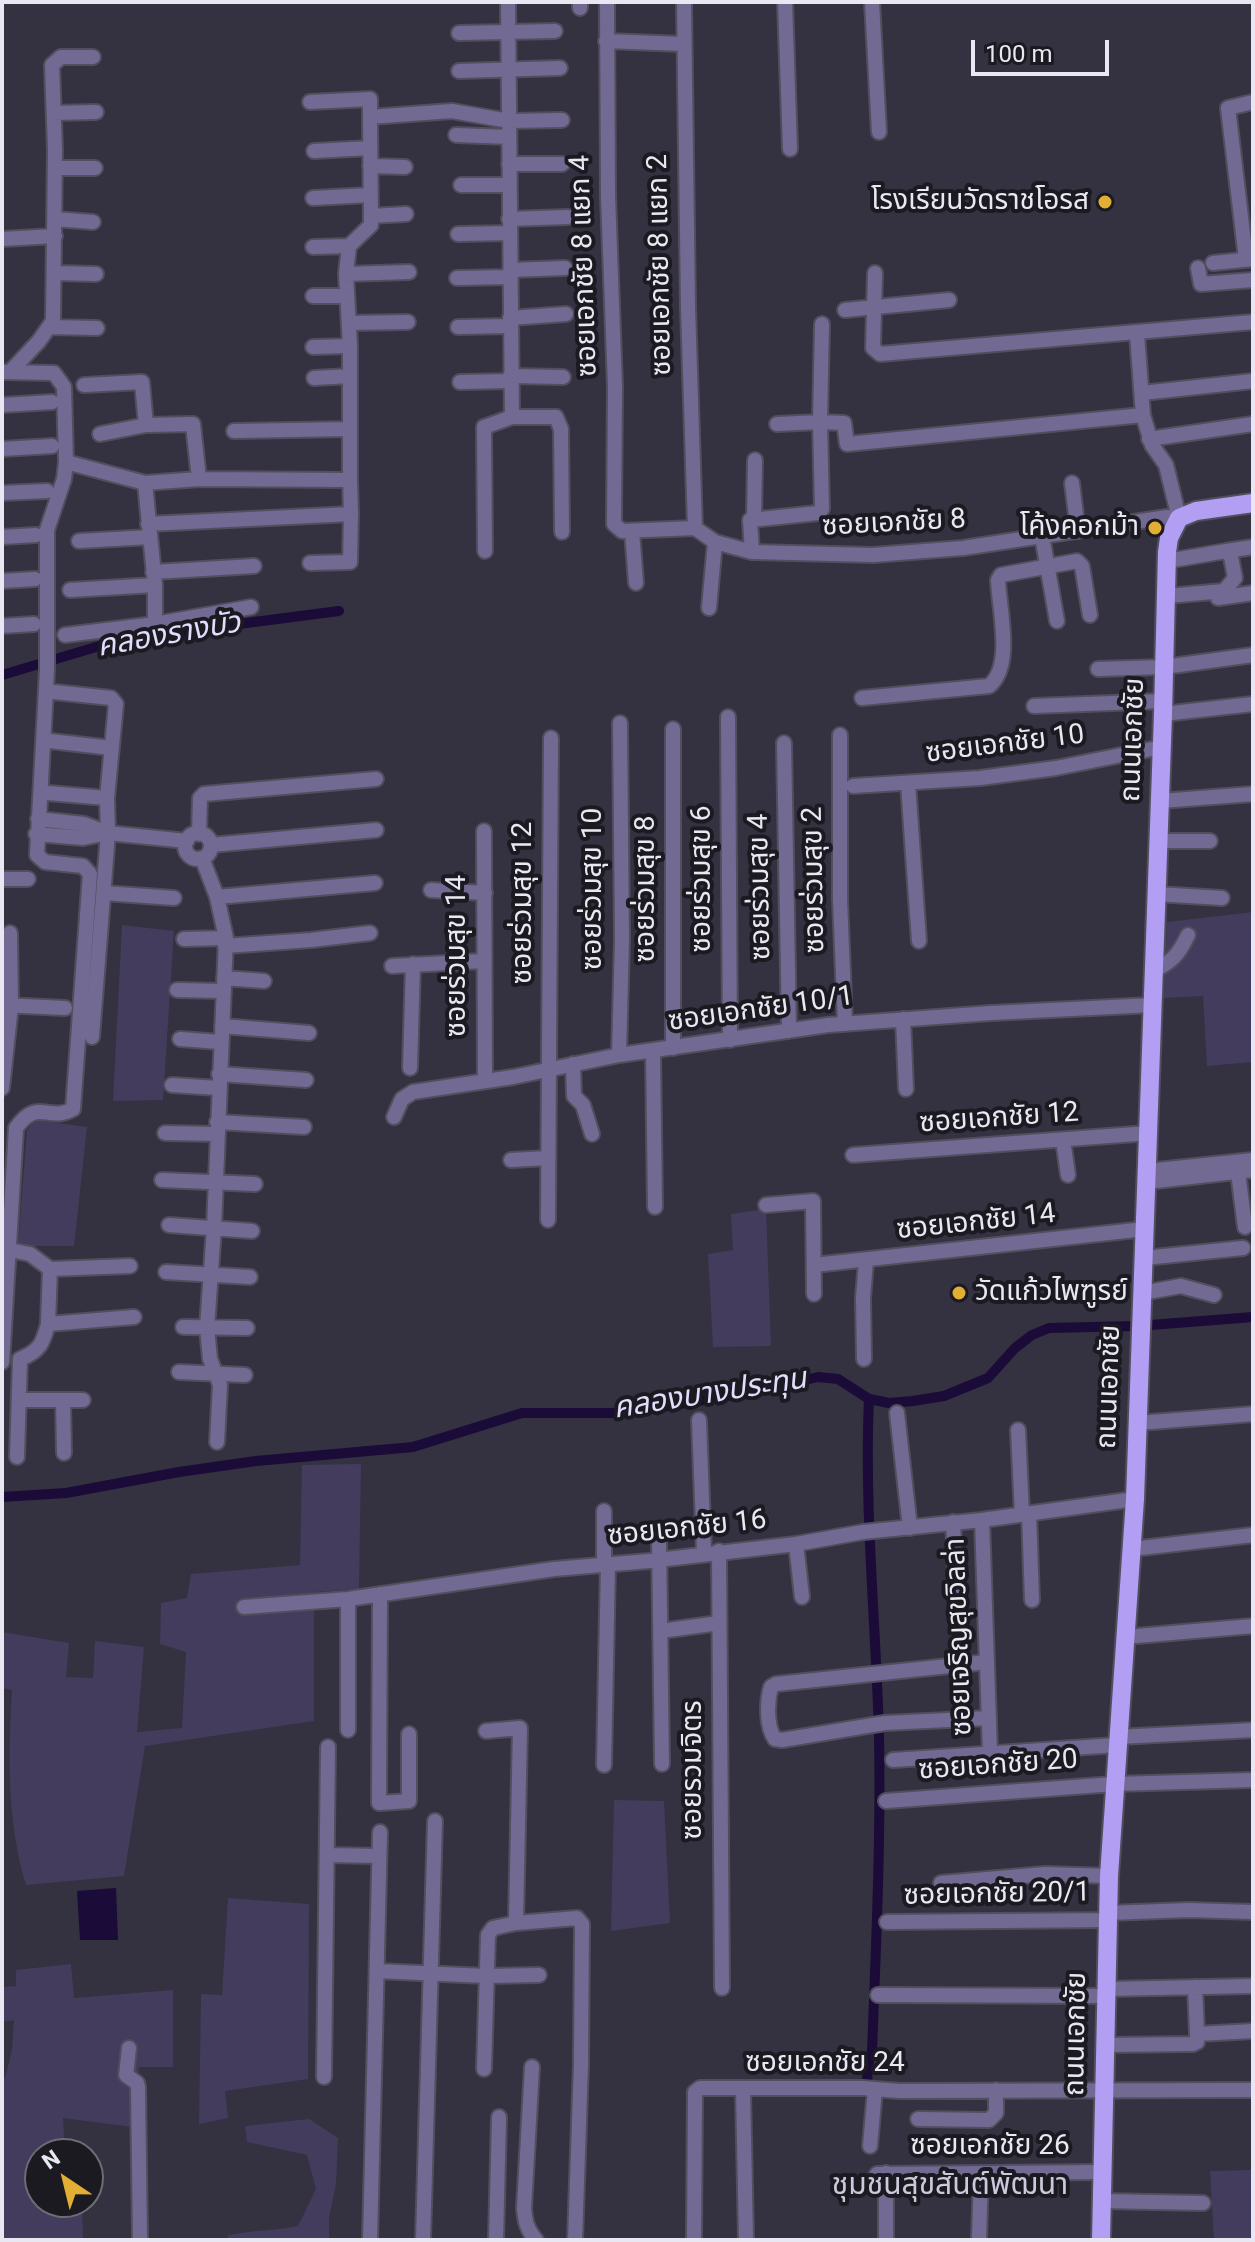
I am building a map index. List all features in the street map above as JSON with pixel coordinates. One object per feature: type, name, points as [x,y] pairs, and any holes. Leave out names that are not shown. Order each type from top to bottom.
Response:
[{"type":"main road","points":[[1179,518],[1196,511],[1253,503]]},
{"type":"main road","name":"ถนนเอกชัย","points":[[1101,2240],[1109,1876],[1135,1499],[1167,561],[1169,538],[1179,518]]},
{"type":"street","points":[[508,2],[512,417]]},
{"type":"street","name":"ซอยเอกชัย 8 แยก 4","points":[[607,2],[615,387],[614,524],[624,530],[636,583]]},
{"type":"street","name":"ซอยเอกชัย 8 แยก 2","points":[[684,2],[695,528]]},
{"type":"street","points":[[785,2],[790,149]]},
{"type":"street","points":[[872,2],[879,132]]},
{"type":"street","points":[[459,33],[555,31]]},
{"type":"street","points":[[606,41],[683,44]]},
{"type":"street","points":[[6,372],[53,321],[54,61],[61,57],[93,57]]},
{"type":"street","points":[[459,71],[560,68]]},
{"type":"street","points":[[310,102],[370,99],[371,216],[371,225],[349,246],[346,274],[350,346],[350,562],[310,563]]},
{"type":"street","points":[[1213,263],[1250,259],[1246,199],[1228,108],[1253,102]]},
{"type":"street","points":[[370,117],[452,111],[509,121],[562,120]]},
{"type":"street","points":[[54,113],[96,112]]},
{"type":"street","points":[[456,135],[509,137]]},
{"type":"street","points":[[314,151],[370,148]]},
{"type":"street","points":[[509,164],[562,164]]},
{"type":"street","points":[[370,166],[405,167]]},
{"type":"street","points":[[55,168],[95,168]]},
{"type":"street","points":[[461,185],[509,185]]},
{"type":"street","points":[[313,198],[370,195]]},
{"type":"street","points":[[371,216],[406,214]]},
{"type":"street","points":[[458,234],[568,217]]},
{"type":"street","points":[[55,219],[93,222]]},
{"type":"street","points":[[2,239],[55,236]]},
{"type":"street","points":[[313,247],[349,246]]},
{"type":"street","points":[[457,278],[565,268]]},
{"type":"street","points":[[1198,268],[1201,284],[1253,280]]},
{"type":"street","points":[[346,274],[409,272]]},
{"type":"street","points":[[55,273],[96,274]]},
{"type":"street","points":[[875,273],[873,348],[880,354],[1253,322]]},
{"type":"street","points":[[313,296],[347,296]]},
{"type":"street","points":[[845,310],[949,300]]},
{"type":"street","points":[[458,327],[566,314]]},
{"type":"street","points":[[349,323],[408,322]]},
{"type":"street","points":[[752,552],[749,522],[754,519],[821,512],[822,324]]},
{"type":"street","points":[[49,327],[97,328]]},
{"type":"street","points":[[1137,334],[1143,415],[1149,439],[1166,465],[1179,518]]},
{"type":"street","points":[[313,347],[350,346]]},
{"type":"street","points":[[2,1362],[16,1128],[25,1115],[34,1111],[66,1113],[73,1109],[90,874],[83,866],[42,861],[37,855],[47,670],[47,530],[64,479],[64,387],[59,377],[48,372],[6,372]]},
{"type":"street","points":[[314,378],[350,376]]},
{"type":"street","points":[[460,382],[563,377]]},
{"type":"street","points":[[1142,393],[1253,381]]},
{"type":"street","points":[[84,385],[142,382],[146,425]]},
{"type":"street","points":[[2,405],[52,402]]},
{"type":"street","points":[[777,424],[842,421],[849,445],[1143,415]]},
{"type":"street","points":[[485,551],[484,427],[512,417],[556,417],[561,429],[562,532]]},
{"type":"street","points":[[100,434],[146,425],[193,424],[199,479]]},
{"type":"street","points":[[1149,439],[1253,424]]},
{"type":"street","points":[[234,431],[350,429]]},
{"type":"street","points":[[2,449],[52,446]]},
{"type":"street","points":[[754,519],[755,460]]},
{"type":"street","points":[[66,462],[145,483],[199,479],[350,480]]},
{"type":"street","points":[[145,483],[155,624]]},
{"type":"street","points":[[1072,483],[1078,531]]},
{"type":"street","points":[[2,493],[47,491]]},
{"type":"street","points":[[79,541],[149,530],[351,514]]},
{"type":"street","name":"ซอยเอกชัย 8","points":[[695,528],[715,542],[752,552],[873,555],[963,548],[1167,517],[1179,518]]},
{"type":"street","points":[[624,530],[695,528]]},
{"type":"street","points":[[2,537],[36,535]]},
{"type":"street","points":[[1042,536],[1057,621]]},
{"type":"street","points":[[709,608],[715,542]]},
{"type":"street","points":[[1167,561],[1253,547]]},
{"type":"street","points":[[1166,601],[1224,591],[1231,586],[1235,578],[1231,557],[1226,551]]},
{"type":"street","points":[[862,698],[989,686],[1001,672],[1003,625],[999,577],[1073,561],[1082,566],[1090,615]]},
{"type":"street","points":[[70,590],[254,566]]},
{"type":"street","points":[[2,581],[35,579]]},
{"type":"street","points":[[1166,601],[1253,593]]},
{"type":"street","points":[[65,635],[155,624],[251,607]]},
{"type":"street","points":[[2,626],[34,624]]},
{"type":"street","points":[[1098,669],[1164,667],[1253,655]]},
{"type":"street","points":[[54,692],[115,700],[92,1037]]},
{"type":"street","points":[[1034,706],[1164,708],[1253,704]]},
{"type":"street","name":"ซอยร่วมสุข 6","points":[[728,717],[730,1040]]},
{"type":"street","name":"ซอยร่วมสุข 10","points":[[619,1055],[622,939],[620,723]]},
{"type":"street","name":"ซอยร่วมสุข 8","points":[[673,729],[673,1048]]},
{"type":"street","name":"ซอยร่วมสุข 2","points":[[840,735],[840,899],[845,1024]]},
{"type":"street","name":"ซอยร่วมสุข 12","points":[[548,1220],[551,738]]},
{"type":"street","points":[[50,741],[112,748]]},
{"type":"street","name":"ซอยร่วมสุข 4","points":[[784,743],[789,1031]]},
{"type":"street","name":"ซอยเอกชัย 10","points":[[853,786],[980,778],[1056,768],[1162,747]]},
{"type":"street","points":[[376,779],[204,794],[200,798],[188,855],[195,859],[206,851],[376,830]]},
{"type":"street","points":[[908,783],[919,941]]},
{"type":"street","points":[[48,793],[107,798]]},
{"type":"street","points":[[1160,801],[1253,794],[1253,805]]},
{"type":"street","points":[[38,819],[84,824],[108,833]]},
{"type":"street","name":"ซอยร่วมสุข 14","points":[[484,831],[485,1081]]},
{"type":"street","points":[[36,834],[83,838],[108,833],[206,836],[206,851],[226,942],[207,1328],[210,1359],[220,1385],[217,1442]]},
{"type":"street","points":[[1159,841],[1210,841]]},
{"type":"street","points":[[2,879],[28,879]]},
{"type":"street","points":[[217,897],[375,883]]},
{"type":"street","points":[[431,890],[485,893]]},
{"type":"street","points":[[104,893],[174,898]]},
{"type":"street","points":[[1156,894],[1222,898]]},
{"type":"street","points":[[2,1088],[10,933]]},
{"type":"street","points":[[184,939],[226,942],[311,940],[370,933]]},
{"type":"street","points":[[1153,971],[1171,962],[1180,953],[1188,935]]},
{"type":"street","points":[[392,966],[483,961]]},
{"type":"street","points":[[410,1068],[413,964]]},
{"type":"street","points":[[177,990],[264,981]]},
{"type":"street","points":[[6,1005],[65,1008]]},
{"type":"street","name":"ซอยเอกชัย 10/1","points":[[394,1117],[402,1099],[413,1092],[619,1055],[845,1024],[1152,1005]]},
{"type":"street","points":[[903,1019],[906,1089]]},
{"type":"street","points":[[222,1026],[309,1033]]},
{"type":"street","points":[[180,1039],[220,1042]]},
{"type":"street","points":[[653,1051],[655,1207]]},
{"type":"street","points":[[573,1064],[574,1096],[583,1105],[592,1134]]},
{"type":"street","points":[[172,1085],[306,1080]]},
{"type":"street","points":[[165,1133],[216,1128],[304,1127]]},
{"type":"street","name":"ซอยเอกชัย 12","points":[[853,1155],[1149,1133]]},
{"type":"street","points":[[1063,1140],[1068,1175]]},
{"type":"street","points":[[511,1160],[548,1158]]},
{"type":"street","points":[[1147,1177],[1253,1160]]},
{"type":"street","points":[[1147,1177],[1246,1171],[1245,1227]]},
{"type":"street","points":[[162,1180],[255,1184]]},
{"type":"street","points":[[766,1205],[813,1201],[814,1294]]},
{"type":"street","points":[[169,1225],[252,1231]]},
{"type":"street","name":"ซอยเอกชัย 14","points":[[814,1265],[1145,1229]]},
{"type":"street","points":[[1144,1258],[1243,1248]]},
{"type":"street","points":[[10,1250],[30,1254],[50,1269],[130,1266]]},
{"type":"street","points":[[864,1359],[866,1261]]},
{"type":"street","points":[[17,1457],[20,1359],[36,1353],[42,1345],[48,1324],[50,1269]]},
{"type":"street","points":[[166,1272],[250,1277]]},
{"type":"street","points":[[1141,1300],[1181,1286],[1214,1295]]},
{"type":"street","points":[[48,1324],[134,1317]]},
{"type":"street","points":[[183,1327],[247,1328]]},
{"type":"street","points":[[179,1372],[245,1375]]},
{"type":"street","points":[[21,1400],[83,1400]]},
{"type":"street","points":[[63,1400],[64,1453]]},
{"type":"street","points":[[897,1413],[910,1528]]},
{"type":"street","points":[[1138,1423],[1253,1414]]},
{"type":"street","name":"ซอยรวมจิตร","points":[[699,1420],[719,1623],[722,1988]]},
{"type":"street","points":[[1018,1430],[1032,1600]]},
{"type":"street","name":"ซอยเอกชัย 16","points":[[244,1607],[348,1599],[554,1569],[796,1544],[863,1532],[982,1520],[1135,1499]]},
{"type":"street","points":[[604,1511],[604,1765]]},
{"type":"street","name":"ซอยเจริญสุขวิลล่า","points":[[982,1520],[990,1752]]},
{"type":"street","points":[[953,1522],[959,1634]]},
{"type":"street","points":[[1132,1549],[1253,1535]]},
{"type":"street","points":[[659,1539],[662,1764]]},
{"type":"street","points":[[796,1544],[802,1597]]},
{"type":"street","points":[[380,1594],[379,1803],[409,1801],[409,1734]]},
{"type":"street","points":[[348,1599],[348,1730]]},
{"type":"street","points":[[668,1630],[719,1623]]},
{"type":"street","points":[[1125,1637],[1253,1626]]},
{"type":"street","points":[[987,1662],[776,1684],[769,1693],[769,1713],[770,1733],[775,1739],[782,1740],[885,1723],[989,1718]]},
{"type":"street","points":[[486,1731],[520,1728],[516,1923]]},
{"type":"street","points":[[893,1760],[1253,1730]]},
{"type":"street","points":[[324,2077],[328,1747]]},
{"type":"street","name":"ซอยเอกชัย 20","points":[[886,1801],[1114,1784],[1253,1780]]},
{"type":"street","points":[[423,2240],[435,1821]]},
{"type":"street","points":[[370,2240],[380,1832]]},
{"type":"street","points":[[327,1855],[379,1856]]},
{"type":"street","points":[[941,1883],[1045,1874],[1109,1876]]},
{"type":"street","name":"ซอยเอกชัย 20/1","points":[[887,1922],[1108,1916],[1189,1910],[1253,1912]]},
{"type":"street","points":[[484,2069],[490,1931],[516,1923],[577,1918],[582,1924],[575,2240]]},
{"type":"street","points":[[377,1971],[539,1975]]},
{"type":"street","points":[[878,1995],[1106,1993],[1253,1986]]},
{"type":"street","points":[[1105,2045],[1197,2042],[1195,1987]]},
{"type":"street","points":[[1197,2034],[1253,2031]]},
{"type":"street","points":[[129,2048],[126,2075],[138,2087],[140,2240]]},
{"type":"street","points":[[532,2067],[524,2208],[525,2222],[536,2240]]},
{"type":"street","name":"ซอยเอกชัย 24","points":[[694,2240],[695,2092],[700,2088],[1253,2090]]},
{"type":"street","points":[[869,2088],[870,2146]]},
{"type":"street","points":[[743,2090],[746,2240]]},
{"type":"street","points":[[918,2119],[992,2119],[996,2113],[996,2090]]},
{"type":"street","points":[[496,2240],[499,2117]]},
{"type":"street","name":"ซอยเอกชัย 26","points":[[886,2240],[881,2174],[1104,2172]]},
{"type":"street","points":[[979,2240],[981,2173]]},
{"type":"street","points":[[1103,2201],[1203,2203]]},
{"type":"shaded area","points":[[1253,912],[1253,1062],[1207,1066],[1203,996],[1164,998],[1167,922]]},
{"type":"shaded area","points":[[122,925],[174,931],[163,1100],[113,1101]]},
{"type":"shaded area","points":[[35,1120],[87,1127],[74,1246],[18,1246],[27,1130]]},
{"type":"shaded area","points":[[766,1209],[771,1346],[713,1347],[708,1254],[733,1250],[731,1214]]},
{"type":"shaded area","points":[[361,1464],[359,1589],[314,1592],[314,1721],[145,1746],[124,1876],[26,1885],[12,1813],[12,1690],[2,1688],[2,1632],[69,1643],[66,1677],[93,1678],[95,1641],[144,1647],[137,1732],[182,1728],[186,1652],[160,1644],[161,1603],[187,1598],[191,1574],[300,1565],[302,1465]]},
{"type":"shaded area","points":[[614,1800],[664,1801],[670,1923],[611,1931]]},
{"type":"shaded area","points":[[116,1888],[118,1940],[80,1940],[77,1891]]},
{"type":"shaded area","points":[[228,1898],[309,1904],[308,2079],[225,2091],[228,2118],[199,2124],[201,1994],[222,1995]]},
{"type":"shaded area","points":[[71,1964],[74,1998],[173,1990],[173,2067],[139,2067],[132,2127],[63,2118],[64,2138],[24,2138],[24,2218],[82,2218],[83,2240],[2,2240],[2,2078],[5,2078],[12,2050],[14,2020],[2,2022],[2,1987],[16,1986],[16,1970]]},
{"type":"shaded area","points":[[309,2119],[338,2138],[329,2240],[226,2240],[229,2235],[298,2226],[316,2189],[307,2155],[247,2142],[245,2126]]},
{"type":"shaded area","points":[[1253,2170],[1253,2240],[1214,2240],[1210,2171]]},
{"type":"waterway","name":"คลองรางบัว","points":[[2,675],[123,639],[339,611]]},
{"type":"waterway","name":"คลองบางประทุน","points":[[2,1497],[66,1493],[256,1461],[413,1447],[522,1413],[625,1413],[757,1391],[818,1377],[838,1379],[869,1399],[889,1403],[913,1401],[944,1396],[988,1378],[1015,1348],[1032,1335],[1049,1328],[1138,1326],[1253,1317]]},
{"type":"waterway","points":[[868,2094],[879,1854],[878,1693],[869,1525],[869,1399]]},
{"type":"place","name":"โรงเรียนวัดราชโอรส","points":[[1105,202]]},
{"type":"place","name":"โค้งคอกม้า","points":[[1155,528]]},
{"type":"place","name":"วัดแก้วไพฑูรย์","points":[[959,1293]]},
{"type":"district","name":"ชุมชนสุขสันต์พัฒนา","points":[[950,2186]]}]
